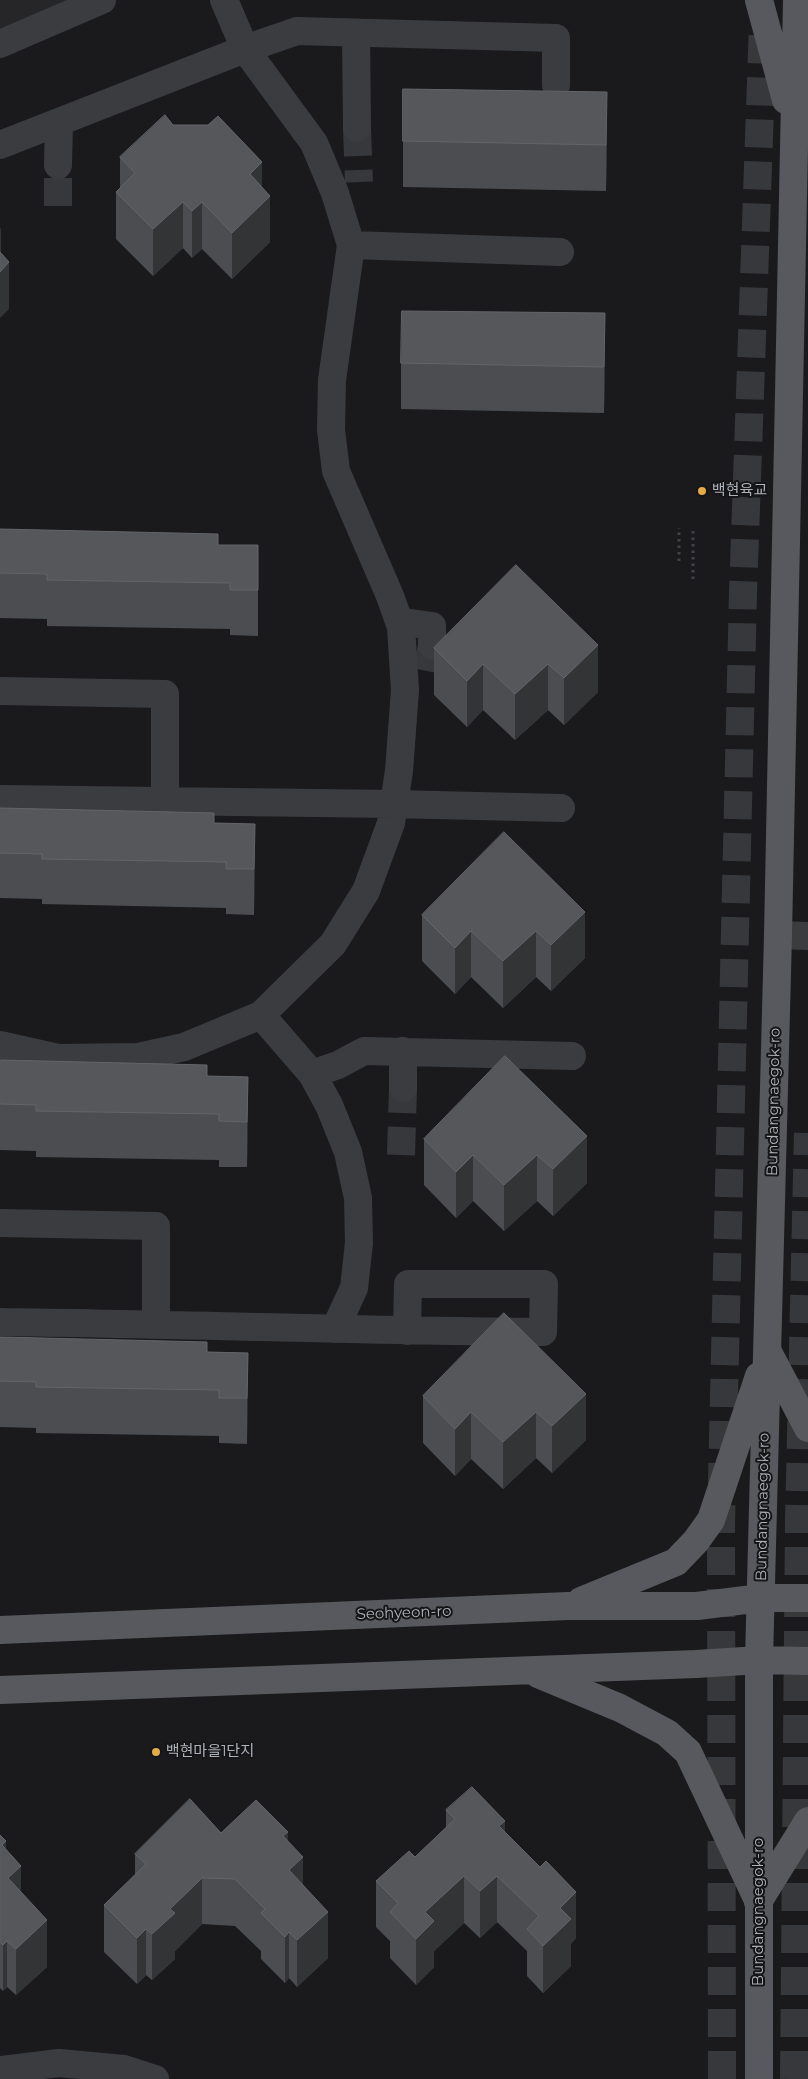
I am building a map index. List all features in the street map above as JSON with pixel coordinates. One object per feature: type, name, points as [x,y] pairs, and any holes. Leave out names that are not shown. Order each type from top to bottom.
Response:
[{"type":"main road","points":[[759,0],[794,128]]},
{"type":"main road","name":"Bundangnaegok-ro","points":[[759,2079],[759,1660],[778,935],[797,0]]},
{"type":"main road","points":[[794,128],[808,90]]},
{"type":"main road","points":[[767,1351],[808,1428]]},
{"type":"main road","points":[[568,1606],[676,1562],[696,1542],[711,1520],[767,1351]]},
{"type":"main road","name":"Seohyeon-ro","points":[[0,1630],[568,1606],[698,1606],[761,1598],[808,1598]]},
{"type":"main road","points":[[0,1690],[759,1660],[808,1661]]},
{"type":"main road","points":[[530,1670],[620,1708],[667,1733],[688,1752],[758,1902]]},
{"type":"main road","points":[[758,1902],[808,1821]]},
{"type":"street","points":[[0,44],[102,0]]},
{"type":"street","points":[[0,1045],[58,1058],[138,1057],[184,1047],[261,1016],[333,944],[366,891],[392,823],[399,771],[405,690],[401,627],[390,596],[336,471],[331,430],[332,380],[351,245],[335,193],[314,143],[245,48],[224,0]]},
{"type":"street","points":[[0,145],[245,48],[297,31],[556,38],[556,85]]},
{"type":"street","points":[[356,33],[357,128]]},
{"type":"street","points":[[58,164],[59,122]]},
{"type":"street","points":[[351,245],[560,252]]},
{"type":"street","points":[[401,627],[411,623],[432,626],[432,645]]},
{"type":"street","points":[[0,691],[165,694],[165,801]]},
{"type":"street","points":[[0,799],[561,808]]},
{"type":"street","points":[[778,935],[808,936]]},
{"type":"street","points":[[261,1016],[312,1074],[329,1104],[348,1152],[358,1198],[359,1243],[354,1288],[335,1329]]},
{"type":"street","points":[[312,1074],[338,1065],[364,1051],[572,1056]]},
{"type":"street","points":[[402,1088],[403,1051]]},
{"type":"street","points":[[0,1223],[156,1226],[156,1324]]},
{"type":"street","points":[[0,1322],[407,1331],[543,1332],[544,1284],[408,1284],[407,1331]]},
{"type":"street","points":[[0,2070],[59,2063],[124,2069],[155,2079]]},
{"type":"path","points":[[679,528],[679,561]]},
{"type":"path","points":[[693,528],[693,579]]},
{"type":"shaded area","points":[[0,0],[78,0],[0,30]]},
{"type":"building","points":[[403,89],[607,92],[606,145],[403,141]]},
{"type":"building","points":[[165,115],[173,125],[208,125],[218,116],[262,162],[250,174],[270,196],[232,233],[202,202],[192,211],[183,202],[153,229],[116,192],[135,173],[120,157]]},
{"type":"building","points":[[0,252],[9,262],[0,272]]},
{"type":"building","points":[[402,311],[605,313],[604,367],[401,363]]},
{"type":"building","points":[[0,529],[218,534],[218,545],[258,545],[258,590],[230,590],[230,583],[47,580],[47,574],[0,573]]},
{"type":"building","points":[[516,565],[598,645],[564,678],[548,664],[515,694],[483,664],[467,681],[434,648]]},
{"type":"building","points":[[0,808],[214,813],[214,823],[255,824],[254,869],[226,869],[226,862],[42,859],[42,854],[0,853]]},
{"type":"building","points":[[504,832],[585,912],[551,945],[536,931],[503,961],[471,931],[455,948],[422,915]]},
{"type":"building","points":[[505,1056],[587,1136],[553,1169],[537,1155],[504,1185],[473,1155],[456,1172],[424,1139]]},
{"type":"building","points":[[0,1060],[207,1065],[207,1076],[248,1077],[247,1122],[219,1121],[219,1114],[36,1111],[36,1105],[0,1104]]},
{"type":"building","points":[[504,1313],[586,1394],[552,1426],[536,1412],[503,1442],[471,1412],[455,1429],[423,1396]]},
{"type":"building","points":[[0,1337],[207,1342],[207,1352],[248,1353],[247,1398],[219,1398],[219,1390],[36,1387],[36,1382],[0,1381]]},
{"type":"building","points":[[472,1787],[505,1821],[499,1826],[540,1867],[546,1861],[576,1892],[560,1908],[571,1919],[543,1946],[527,1929],[539,1916],[497,1876],[480,1891],[464,1876],[425,1912],[434,1921],[416,1939],[390,1912],[398,1903],[376,1881],[409,1851],[415,1857],[455,1819],[446,1810]]},
{"type":"building","points":[[190,1799],[221,1833],[256,1800],[288,1832],[283,1836],[303,1857],[289,1870],[328,1912],[297,1940],[289,1932],[285,1937],[261,1913],[265,1909],[235,1879],[202,1878],[170,1909],[175,1913],[152,1934],[146,1929],[137,1938],[104,1905],[146,1864],[135,1854]]},
{"type":"building","points":[[0,1835],[6,1841],[2,1845],[21,1866],[8,1878],[47,1920],[16,1949],[7,1941],[3,1945],[0,1942]]},
{"type":"tunnel","points":[[722,2079],[721,1524],[743,593],[763,24]]},
{"type":"tunnel","points":[[357,128],[359,182]]},
{"type":"tunnel","points":[[58,165],[58,206]]},
{"type":"tunnel","points":[[427,671],[432,645]]},
{"type":"tunnel","points":[[401,1155],[403,1088]]},
{"type":"tunnel","points":[[794,2079],[799,1521],[808,1133]]},
{"type":"place","name":"백현육교","points":[[702,491]]},
{"type":"place","name":"백현마을1단지","points":[[156,1752]]}]
